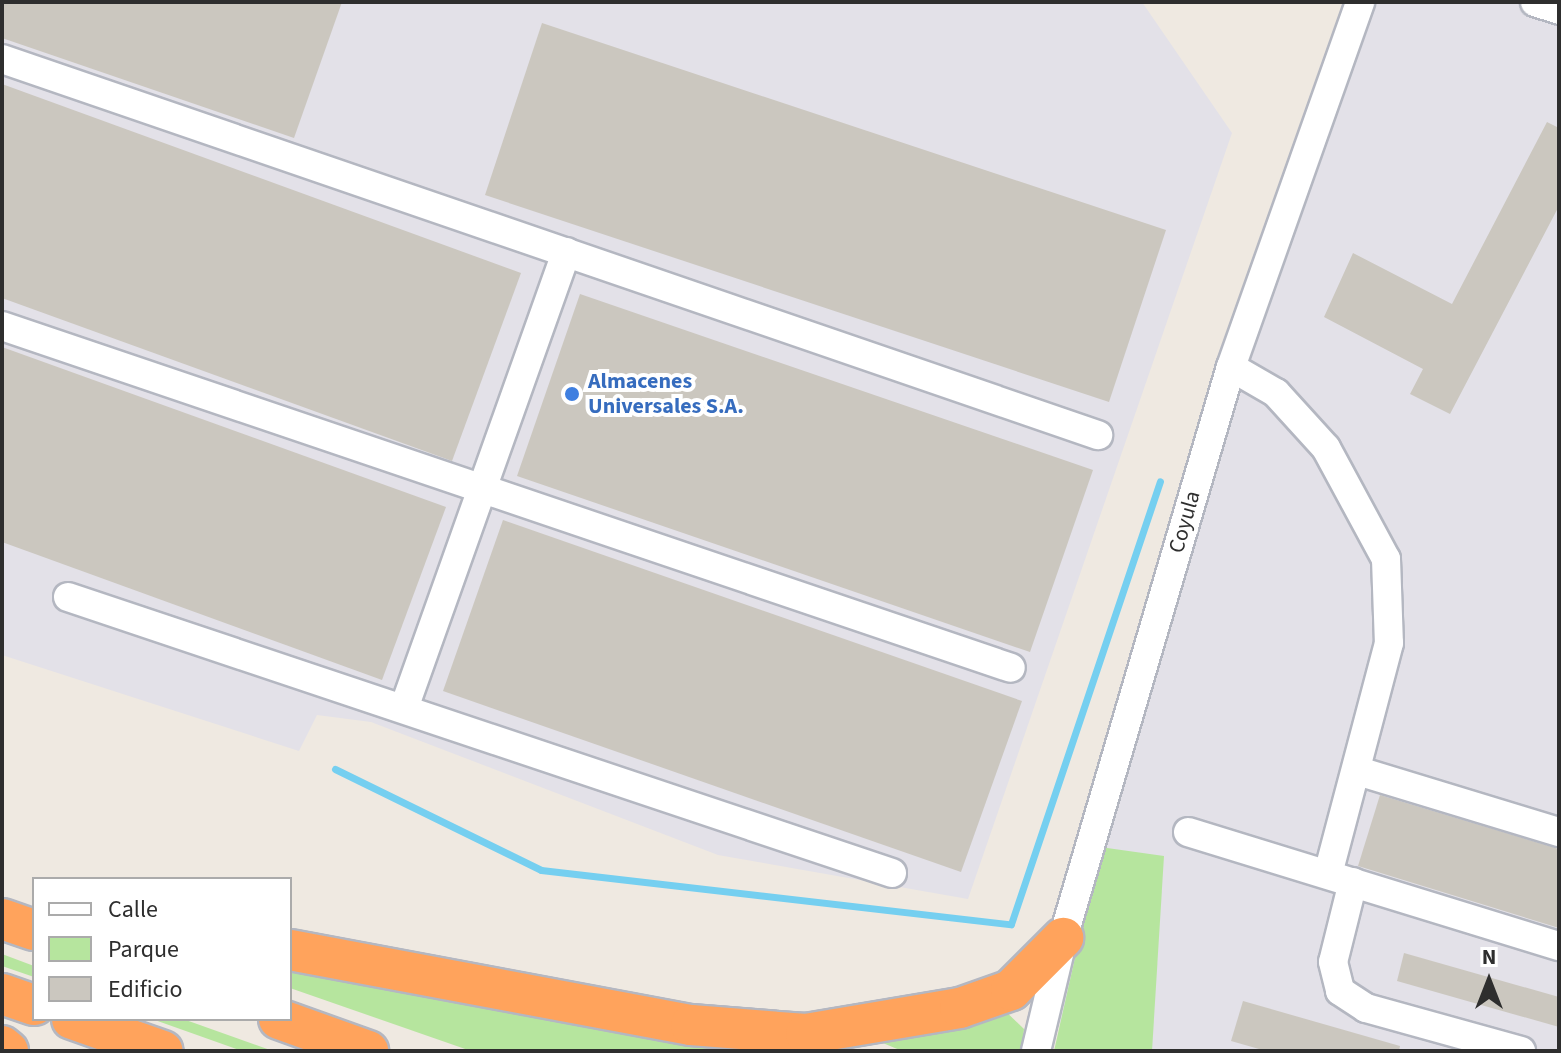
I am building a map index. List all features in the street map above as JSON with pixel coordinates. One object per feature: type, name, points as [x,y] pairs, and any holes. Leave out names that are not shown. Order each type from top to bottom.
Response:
[{"type":"highway","points":[[2,898],[32,904]]},
{"type":"highway","points":[[2,919],[32,929]]},
{"type":"highway","points":[[806,1034],[960,1008],[1011,990],[1063,938]]},
{"type":"highway","points":[[292,950],[691,1025],[806,1034],[868,1051]]},
{"type":"highway","points":[[2,994],[32,1004]]},
{"type":"highway","points":[[78,1021],[163,1051]]},
{"type":"highway","points":[[285,1021],[368,1051]]},
{"type":"highway","points":[[2,1046],[8,1051]]},
{"type":"street","name":"Coyula","points":[[1036,1051],[1063,938],[1231,367],[1360,2]]},
{"type":"street","points":[[1535,2],[1559,10]]},
{"type":"street","points":[[2,59],[1098,435]]},
{"type":"street","points":[[404,708],[566,252]]},
{"type":"street","points":[[2,326],[481,491],[1011,668]]},
{"type":"street","points":[[1231,367],[1276,393],[1326,448],[1386,559],[1389,643],[1358,771],[1341,878],[1333,962],[1340,991],[1366,1008],[1473,1045],[1521,1051]]},
{"type":"street","points":[[68,597],[892,873]]},
{"type":"street","points":[[1358,771],[1559,832]]},
{"type":"street","points":[[1188,832],[1559,946]]},
{"type":"shaded area","name":"Almacenes Universales S.A.","points":[[2,2],[1142,2],[1232,133],[968,899],[718,855],[371,722],[317,715],[299,751],[2,655]]},
{"type":"shaded area","points":[[1360,2],[1535,2],[1559,10],[1559,1051],[1059,1051],[1063,938]]},
{"type":"green space","points":[[1100,847],[1164,856],[1152,1051],[1054,1051]]},
{"type":"green space","points":[[2,954],[32,965],[32,976],[2,966]]},
{"type":"green space","points":[[292,965],[819,1051],[471,1051],[292,989]]},
{"type":"green space","points":[[1000,1006],[1024,1029],[1022,1051],[902,1051],[859,1033]]},
{"type":"green space","points":[[158,1021],[189,1021],[273,1051],[242,1051]]},
{"type":"building","points":[[2,2],[342,2],[294,138],[2,38]]},
{"type":"building","points":[[542,23],[1166,230],[1109,402],[485,195]]},
{"type":"building","points":[[2,84],[521,273],[452,461],[2,298]]},
{"type":"building","points":[[1547,122],[1559,128],[1559,206],[1450,414],[1410,394],[1423,369],[1324,317],[1353,253],[1452,304]]},
{"type":"building","points":[[580,294],[1093,470],[1030,652],[517,476]]},
{"type":"building","points":[[2,347],[446,507],[382,680],[2,542]]},
{"type":"building","points":[[503,520],[1022,701],[961,872],[443,691]]},
{"type":"building","points":[[1380,795],[1559,849],[1559,928],[1358,866]]},
{"type":"building","points":[[1404,953],[1559,997],[1559,1027],[1397,981]]},
{"type":"building","points":[[1243,1001],[1400,1046],[1399,1051],[1266,1051],[1231,1041]]},
{"type":"waterway","points":[[335,769],[541,870],[1011,924],[1160,481]]},
{"type":"place","name":"Almacenes Universales S.A.","points":[[572,394]]}]
